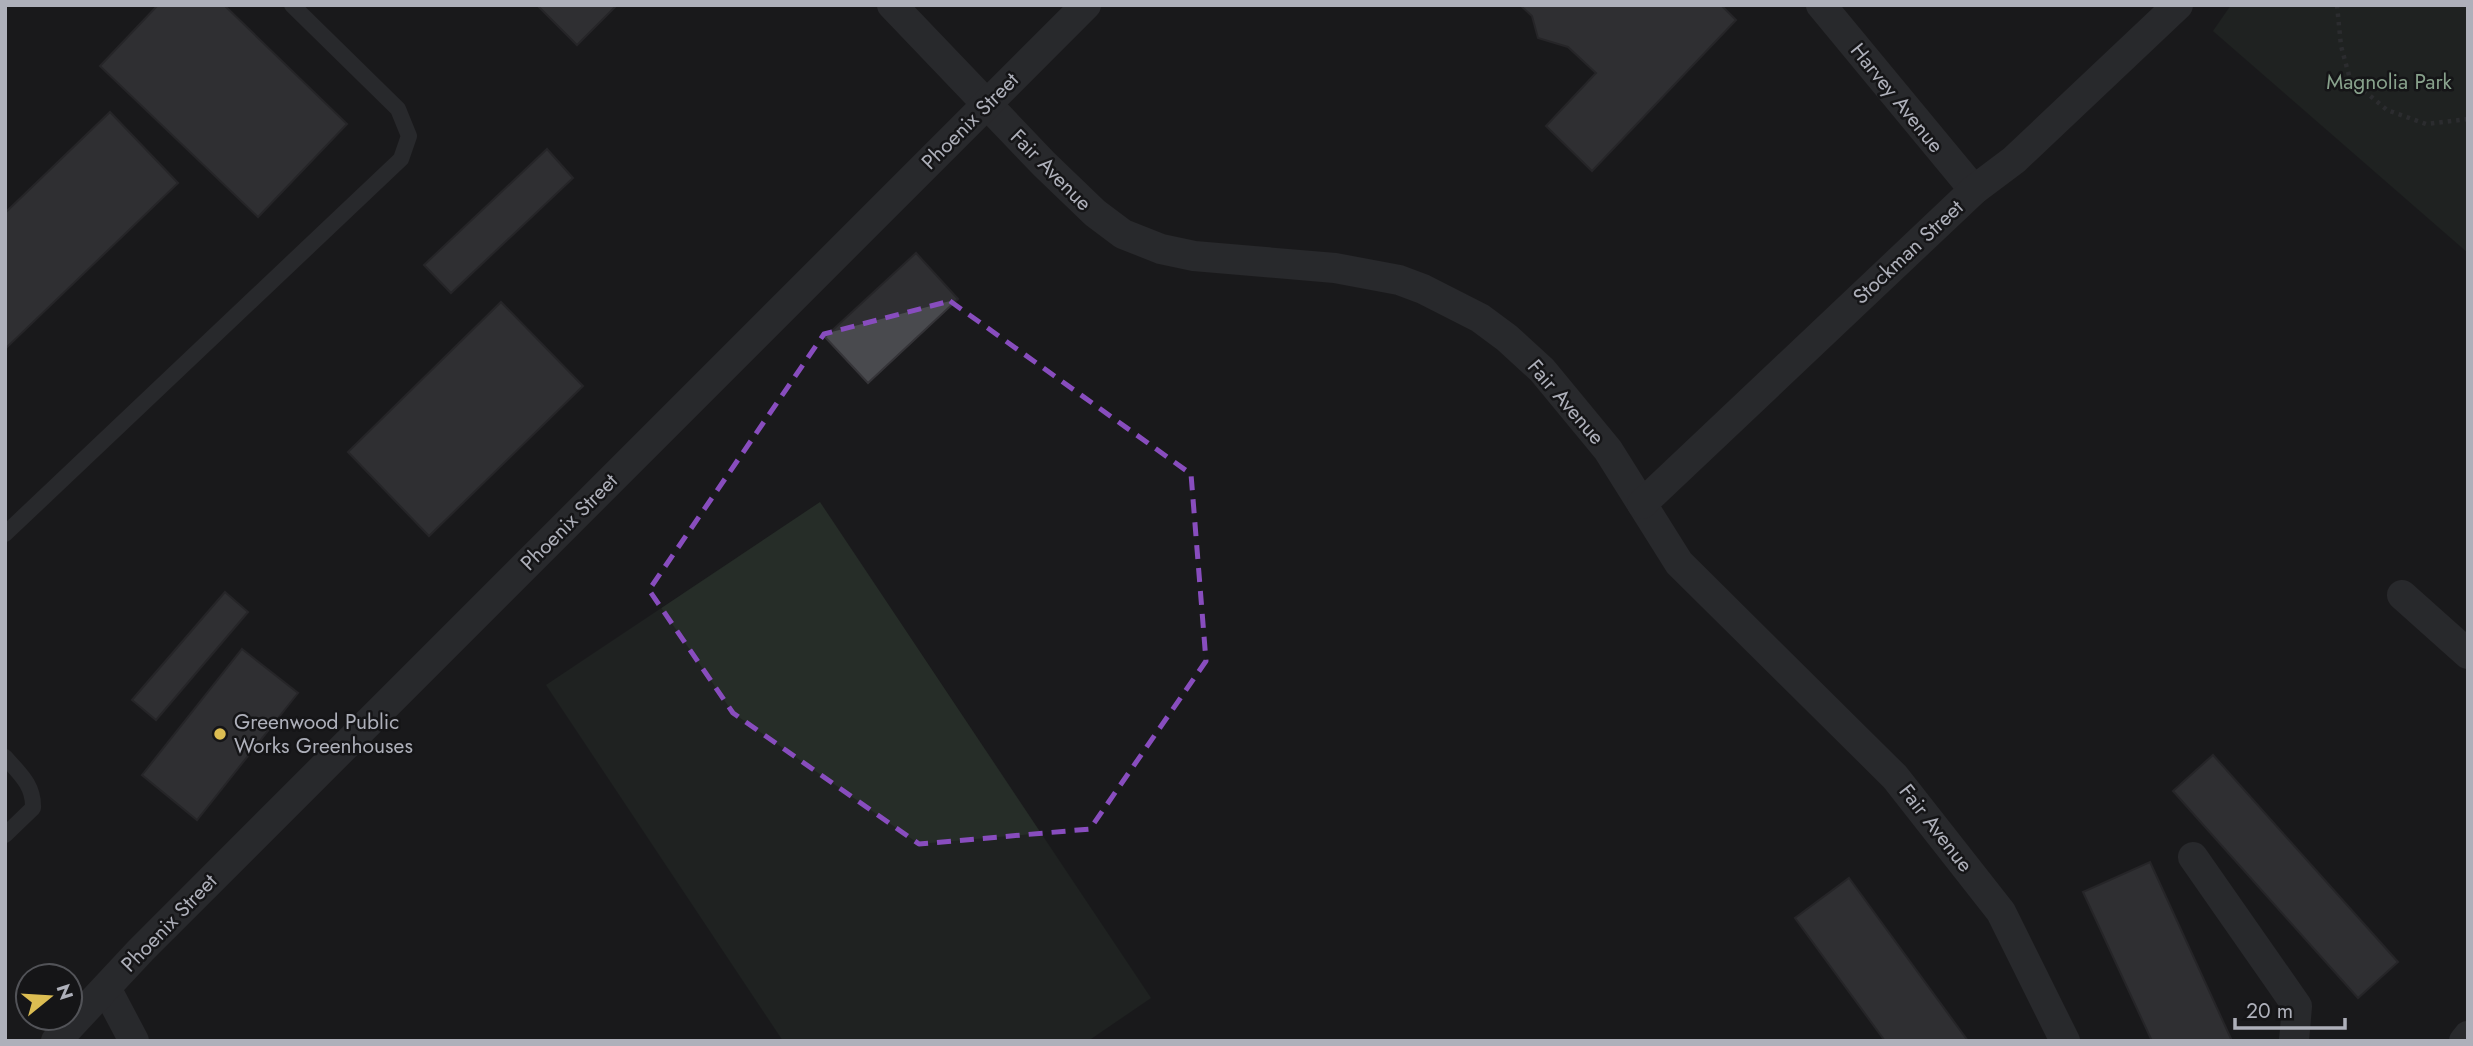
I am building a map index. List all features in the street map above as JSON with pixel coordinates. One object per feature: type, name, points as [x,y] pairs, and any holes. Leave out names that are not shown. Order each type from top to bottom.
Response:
[{"type":"street","name":"Fair Avenue","points":[[892,5],[1095,214],[1123,233],[1161,249],[1194,256],[1335,268],[1399,280],[1480,318],[1542,370],[1608,450],[1679,563],[1895,777],[2001,912],[2065,1041]]},
{"type":"street","name":"Phoenix Street","points":[[56,1041],[141,950],[1086,5]]},
{"type":"street","name":"Harvey Avenue","points":[[1821,5],[1974,190]]},
{"type":"street","name":"Stockman Street","points":[[1642,503],[1974,190],[2014,160],[2178,5]]},
{"type":"street","points":[[2402,595],[2468,654]]},
{"type":"street","points":[[2193,857],[2297,1006],[2294,1041]]},
{"type":"street","points":[[106,988],[134,1041]]},
{"type":"street","points":[[2464,1041],[2468,1036]]},
{"type":"lane","points":[[5,534],[401,159],[409,136],[398,109],[292,5]]},
{"type":"lane","points":[[5,757],[28,783],[34,795],[33,808],[5,835]]},
{"type":"path","points":[[2337,5],[2341,46],[2350,79],[2387,110],[2426,124],[2468,119]]},
{"type":"highlighted area","points":[[950,301],[1191,474],[1206,661],[1090,829],[919,844],[733,713],[649,590],[824,334]]},
{"type":"green space","name":"Magnolia Park","points":[[2231,5],[2468,5],[2468,253],[2213,31]]},
{"type":"green space","points":[[820,502],[1151,998],[1088,1041],[783,1041],[546,685]]},
{"type":"building","points":[[158,5],[224,5],[347,124],[258,217],[100,66]]},
{"type":"building","points":[[537,5],[617,5],[577,45]]},
{"type":"building","points":[[1520,5],[1721,5],[1736,20],[1592,171],[1546,126],[1596,73],[1568,47],[1538,38],[1532,16]]},
{"type":"building","points":[[110,112],[178,183],[5,349],[5,213]]},
{"type":"building","points":[[547,149],[573,178],[451,293],[424,265]]},
{"type":"building","points":[[916,253],[958,299],[868,383],[825,337]]},
{"type":"building","points":[[501,302],[583,386],[429,536],[348,452]]},
{"type":"building","name":"Greenwood Public Works Greenhouses","points":[[225,592],[248,612],[156,720],[132,700]]},
{"type":"building","name":"Greenwood Public Works Greenhouses","points":[[242,649],[298,693],[197,820],[142,775]]},
{"type":"building","points":[[2213,755],[2398,962],[2358,998],[2173,791]]},
{"type":"building","points":[[2150,862],[2232,1041],[2152,1041],[2083,892]]},
{"type":"building","points":[[1849,878],[1968,1041],[1885,1041],[1795,918]]},
{"type":"place","name":"Greenwood Public Works Greenhouses","points":[[220,734]]}]
